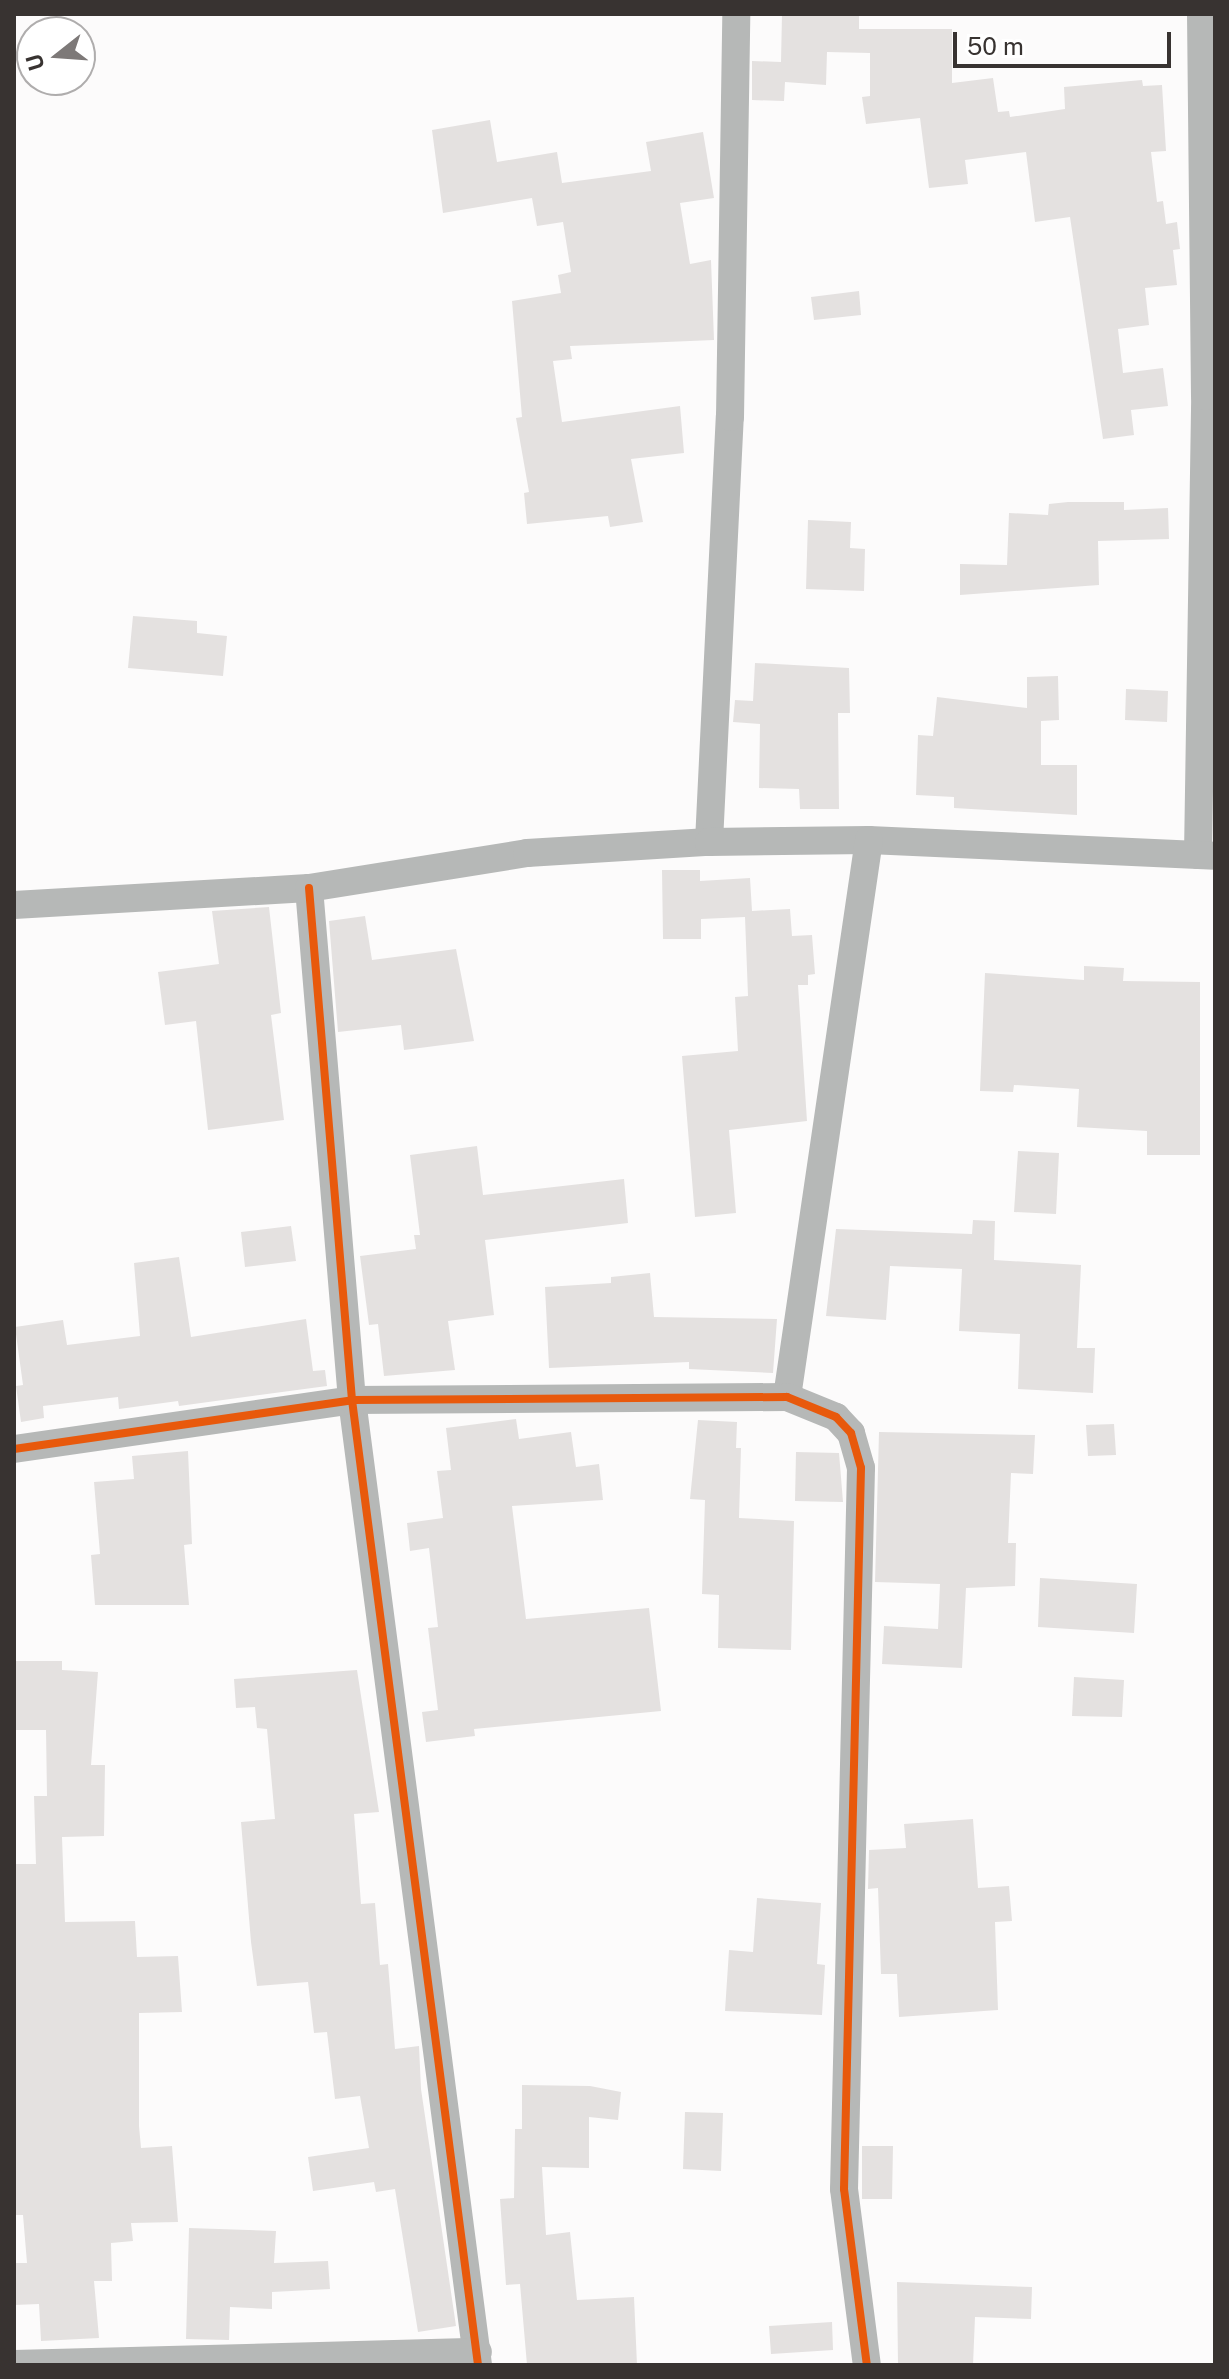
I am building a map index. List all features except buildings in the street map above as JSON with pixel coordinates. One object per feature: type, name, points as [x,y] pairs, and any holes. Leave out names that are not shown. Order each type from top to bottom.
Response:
[{"type":"street","points":[[709,842],[730,417],[736,14]]},
{"type":"street","points":[[14,905],[309,888],[527,853],[709,842],[869,840],[1206,856],[1210,396],[1201,14]]},
{"type":"street","points":[[787,1397],[869,840]]},
{"type":"street","points":[[14,2364],[478,2359],[352,1400],[309,888]]},
{"type":"street","points":[[14,1449],[352,1400],[787,1397],[836,1417],[857,1445],[861,1468],[844,2189],[867,2365]]},
{"type":"cycle path","points":[[309,888],[352,1400],[478,2365]]},
{"type":"cycle path","points":[[14,1449],[352,1400],[787,1397],[836,1417],[851,1433],[861,1468],[844,2189],[867,2365]]}]
